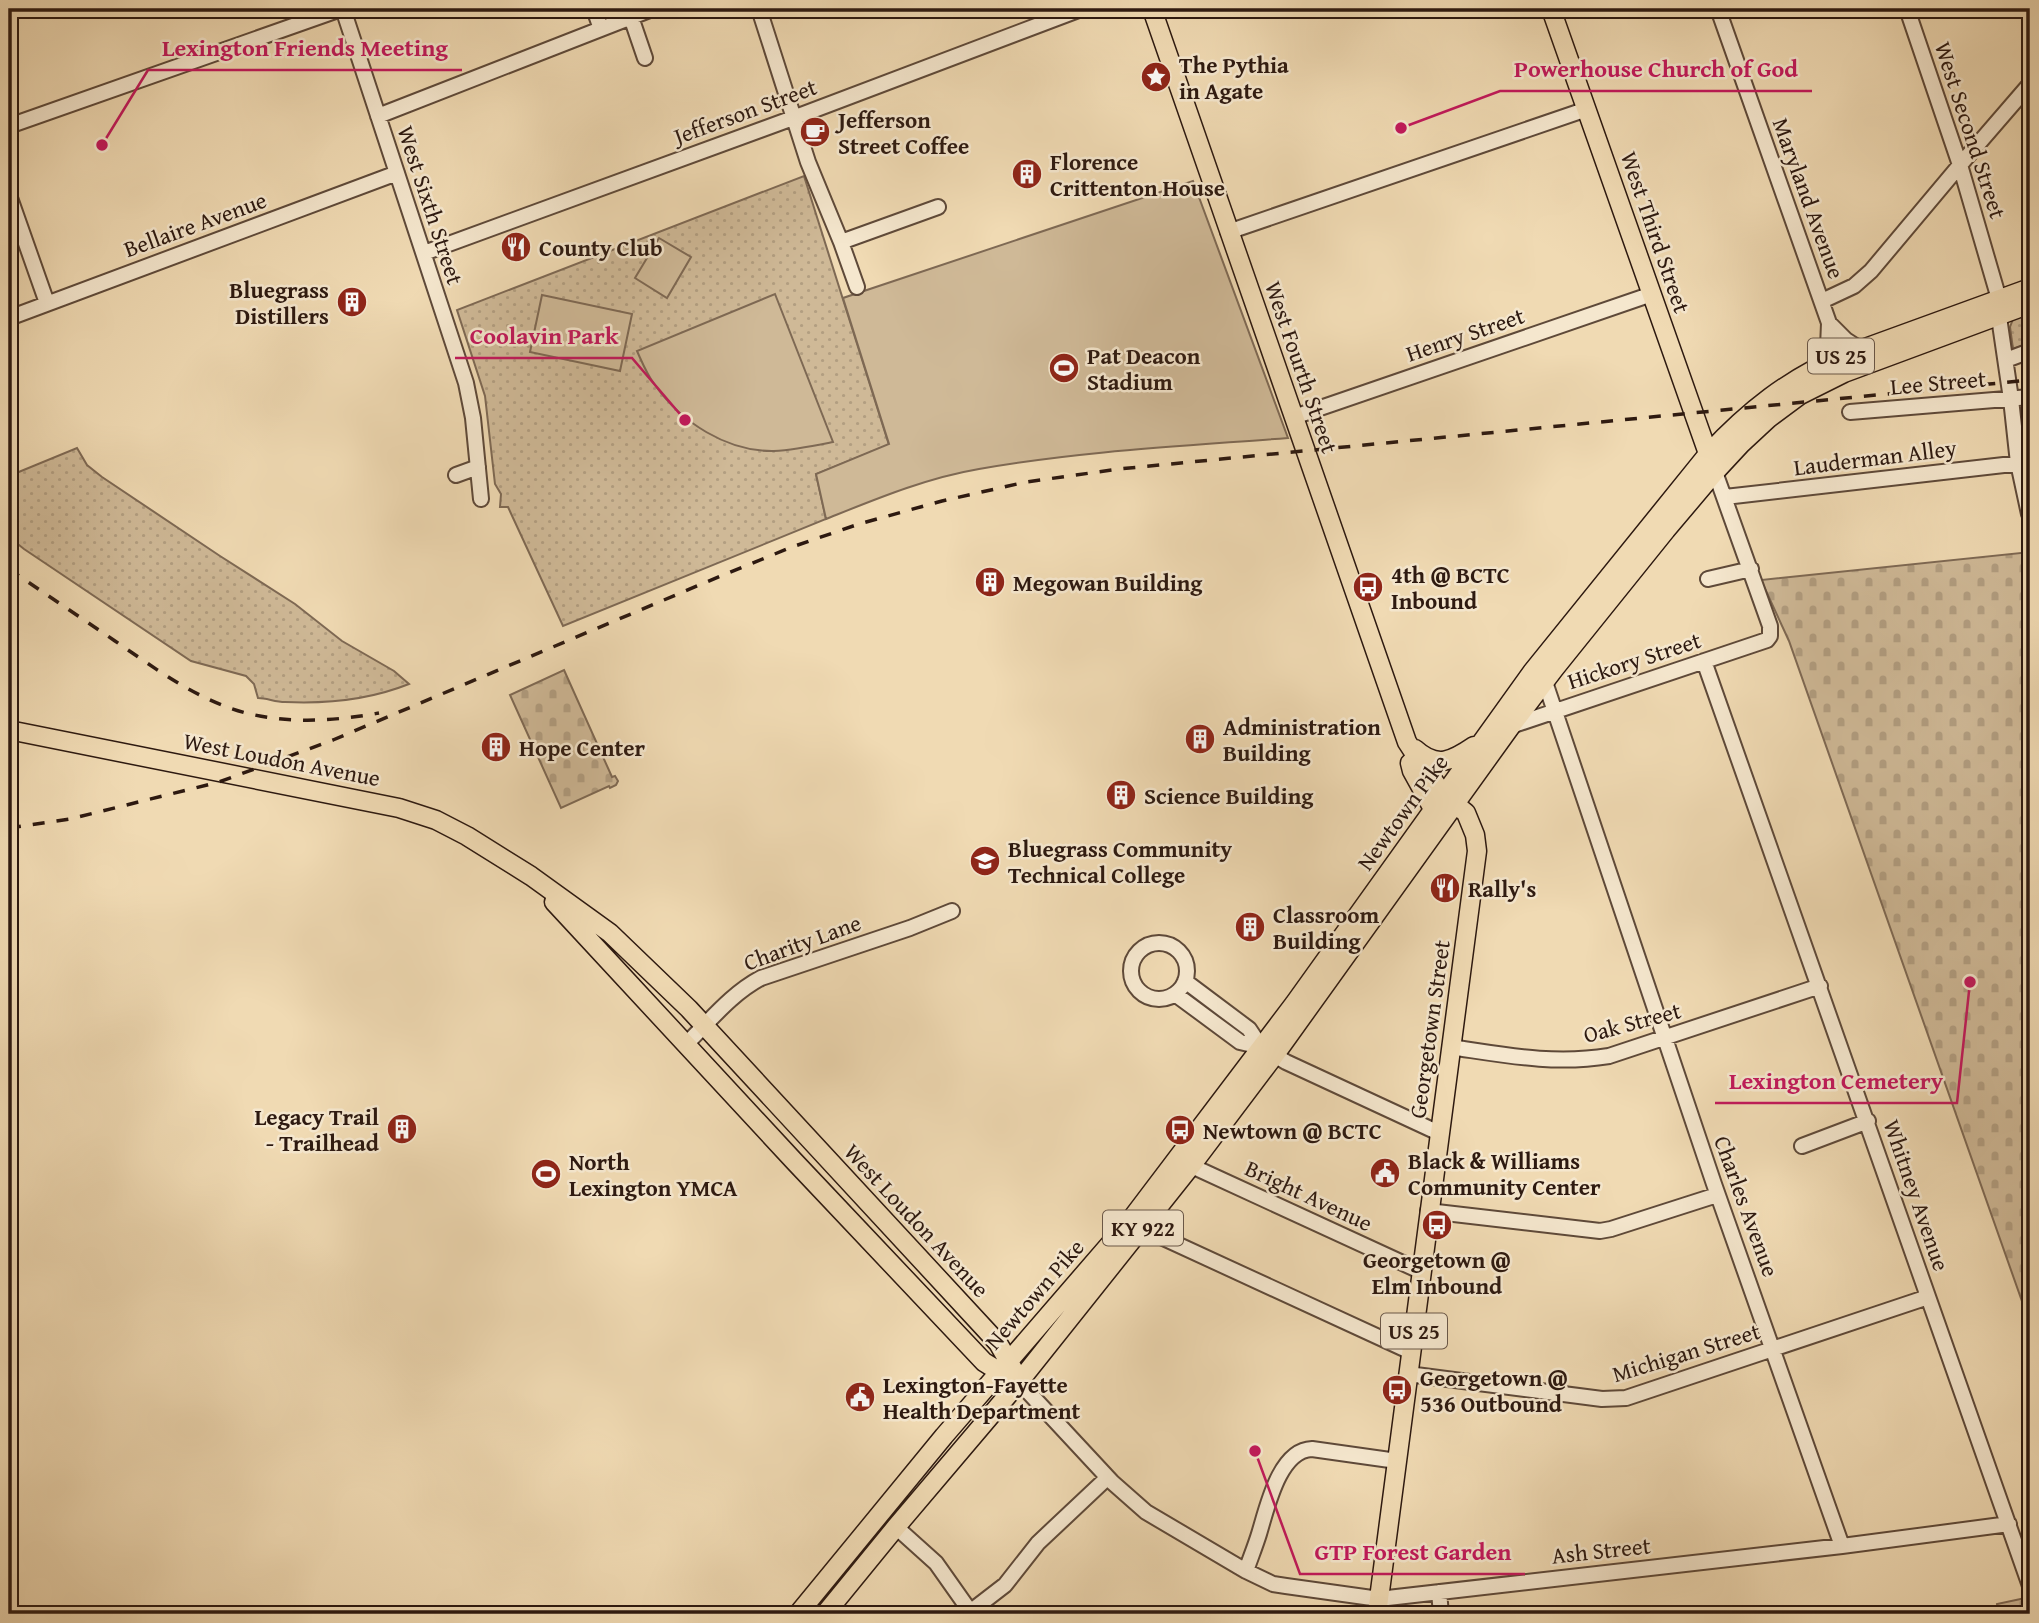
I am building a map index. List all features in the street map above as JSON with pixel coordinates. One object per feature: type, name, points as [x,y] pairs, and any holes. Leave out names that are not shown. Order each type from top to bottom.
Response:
[{"type":"main road","name":"West Fourth Street","points":[[1152,9],[1407,742],[1445,803]]},
{"type":"main road","name":"West Third Street","points":[[1551,9],[1715,472]]},
{"type":"main road","name":"Newtown Pike","points":[[1445,803],[1511,726],[1715,472],[1769,418],[1819,384],[1999,307],[2030,288]]},
{"type":"main road","name":"Newtown Pike","points":[[825,1614],[1019,1382],[1268,1051],[1445,803],[1483,739],[1577,615],[1729,431],[1780,388],[1822,364],[1860,349],[1999,307],[2030,304]]},
{"type":"main road","name":"West Loudon Avenue","points":[[9,730],[399,808],[426,816],[462,833],[531,876],[610,933],[689,1009],[999,1343],[1004,1366],[1019,1382]]},
{"type":"main road","points":[[1407,742],[1431,760],[1446,761],[1455,759],[1483,739]]},
{"type":"main road","name":"Georgetown Street","points":[[1378,1606],[1477,851],[1474,828],[1466,813],[1445,803]]},
{"type":"main road","name":"West Loudon Avenue","points":[[531,876],[984,1362],[1004,1366]]},
{"type":"main road","name":"Newtown Pike","points":[[798,1614],[1004,1366],[1135,1226]]},
{"type":"street","name":"West Sixth Street","points":[[342,9],[466,383],[473,418],[481,499]]},
{"type":"street","points":[[9,126],[342,9]]},
{"type":"street","points":[[594,9],[601,29]]},
{"type":"street","points":[[378,116],[652,9]]},
{"type":"street","points":[[759,9],[808,162],[857,287]]},
{"type":"street","name":"Jefferson Street","points":[[424,253],[1081,9]]},
{"type":"street","name":"Maryland Avenue","points":[[1718,9],[1829,323],[1828,347],[1822,364]]},
{"type":"street","name":"West Second Street","points":[[1907,9],[1960,165],[1999,307],[2011,399],[2024,463],[2029,514]]},
{"type":"street","points":[[631,17],[645,58]]},
{"type":"street","points":[[1822,301],[1864,279],[2030,84]]},
{"type":"street","points":[[1228,232],[1587,109]]},
{"type":"street","name":"Bellaire Avenue","points":[[9,318],[397,173]]},
{"type":"street","points":[[9,195],[47,303]]},
{"type":"street","points":[[841,242],[938,207]]},
{"type":"street","name":"Henry Street","points":[[1294,417],[1652,294]]},
{"type":"street","points":[[1829,323],[1846,340],[1860,349]]},
{"type":"street","points":[[2006,360],[2030,351]]},
{"type":"street","name":"Lee Street","points":[[1850,412],[2030,397]]},
{"type":"street","name":"Lauderman Alley","points":[[1725,497],[2024,463]]},
{"type":"street","points":[[456,475],[478,467]]},
{"type":"street","points":[[1708,579],[1751,569],[1715,472]]},
{"type":"street","name":"Hickory Street","points":[[1511,726],[1767,640],[1770,626],[1751,569]]},
{"type":"street","name":"Whitney Avenue","points":[[1704,661],[2030,1587]]},
{"type":"street","name":"Charles Avenue","points":[[1545,682],[1717,1195],[1842,1546]]},
{"type":"street","name":"Charity Lane","points":[[686,1044],[746,985],[952,911]]},
{"type":"street","points":[[1167,944],[1184,960],[1187,974],[1175,994],[1158,999],[1150,997],[1136,986],[1132,978],[1132,967],[1140,951],[1148,946],[1167,944]]},
{"type":"street","points":[[1185,981],[1249,1029],[1268,1051]]},
{"type":"street","name":"Oak Street","points":[[1450,1047],[1527,1058],[1573,1060],[1609,1056],[1820,986]]},
{"type":"street","points":[[1175,994],[1240,1042],[1268,1051],[1439,1133]]},
{"type":"street","points":[[1802,1146],[1868,1122]]},
{"type":"street","name":"Bright Avenue","points":[[1185,1163],[1420,1271]]},
{"type":"street","points":[[1428,1211],[1600,1231],[1717,1195]]},
{"type":"street","points":[[1135,1226],[1411,1352]]},
{"type":"street","name":"Michigan Street","points":[[1408,1374],[1616,1399],[1642,1394],[1928,1297]]},
{"type":"street","name":"Ash Street","points":[[1019,1382],[1108,1478],[1158,1521],[1273,1584],[1378,1606],[1439,1592],[2009,1524]]},
{"type":"street","points":[[1246,1571],[1274,1485],[1289,1461],[1299,1451],[1312,1449],[1397,1461]]},
{"type":"street","points":[[896,1527],[936,1563],[971,1613],[1005,1585],[1038,1543],[1108,1478]]},
{"type":"street","points":[[1439,1592],[1441,1614]]},
{"type":"green space","points":[[804,176],[889,445],[816,474],[826,519],[563,626],[508,507],[500,507],[501,494],[495,484],[485,396],[457,310]]},
{"type":"green space","name":"Pat Deacon Stadium","points":[[1193,181],[1288,438],[1094,453],[979,469],[920,484],[826,519],[816,474],[889,444],[843,298]]},
{"type":"green space","points":[[659,238],[691,257],[667,298],[635,278]]},
{"type":"green space","points":[[775,294],[833,442],[774,451],[756,450],[723,440],[678,411],[650,377],[637,351]]},
{"type":"green space","points":[[542,295],[632,314],[620,371],[530,352]]},
{"type":"green space","points":[[2030,313],[2030,343],[2013,349],[2010,327],[2013,319]]},
{"type":"green space","points":[[77,448],[87,465],[102,477],[295,604],[342,641],[394,671],[409,684],[379,694],[332,701],[285,702],[258,698],[254,684],[246,676],[191,661],[24,549],[9,537],[9,476]]},
{"type":"green space","points":[[2030,552],[2030,1324],[1789,641],[1761,580]]},
{"type":"green space","points":[[564,670],[612,777],[615,776],[618,781],[610,788],[609,786],[561,808],[510,695]]},
{"type":"green space","points":[[2030,1597],[2030,1614],[1998,1614],[1997,1604]]},
{"type":"railway","points":[[9,828],[70,819],[219,782],[333,740],[792,547],[859,524],[1026,482],[1119,469],[2030,380]]},
{"type":"railway","points":[[9,569],[162,673],[194,692],[228,707],[246,713],[296,720],[346,718],[379,713]]},
{"type":"place","name":"The Pythia in Agate","points":[[1156,77]]},
{"type":"place","name":"Powerhouse Church of God","points":[[1401,128]]},
{"type":"place","name":"Jefferson Street Coffee","points":[[815,132]]},
{"type":"place","name":"Lexington Friends Meeting","points":[[102,145]]},
{"type":"place","name":"Florence Crittenton House","points":[[1027,174]]},
{"type":"place","name":"County Club","points":[[516,247]]},
{"type":"place","name":"Bluegrass Distillers","points":[[352,302]]},
{"type":"place","name":"Pat Deacon Stadium","points":[[1064,368]]},
{"type":"place","name":"Coolavin Park","points":[[685,420]]},
{"type":"place","name":"Megowan Building","points":[[990,582]]},
{"type":"place","name":"4th @ BCTC Inbound","points":[[1368,587]]},
{"type":"place","name":"Administration Building","points":[[1200,739]]},
{"type":"place","name":"Hope Center","points":[[496,747]]},
{"type":"place","name":"Science Building","points":[[1121,795]]},
{"type":"place","name":"Bluegrass Community Technical College","points":[[985,861]]},
{"type":"place","name":"Rally's","points":[[1445,888]]},
{"type":"place","name":"Classroom Building","points":[[1250,927]]},
{"type":"place","name":"Lexington Cemetery","points":[[1970,982]]},
{"type":"place","name":"Legacy Trail - Trailhead","points":[[402,1129]]},
{"type":"place","name":"Newtown @ BCTC","points":[[1180,1130]]},
{"type":"place","name":"Black & Williams Community Center","points":[[1385,1173]]},
{"type":"place","name":"North Lexington YMCA","points":[[546,1174]]},
{"type":"place","name":"Georgetown @ Elm Inbound","points":[[1437,1225]]},
{"type":"place","name":"Georgetown @ 536 Outbound","points":[[1397,1390]]},
{"type":"place","name":"Lexington-Fayette Health Department","points":[[860,1397]]},
{"type":"place","name":"GTP Forest Garden","points":[[1255,1451]]}]
